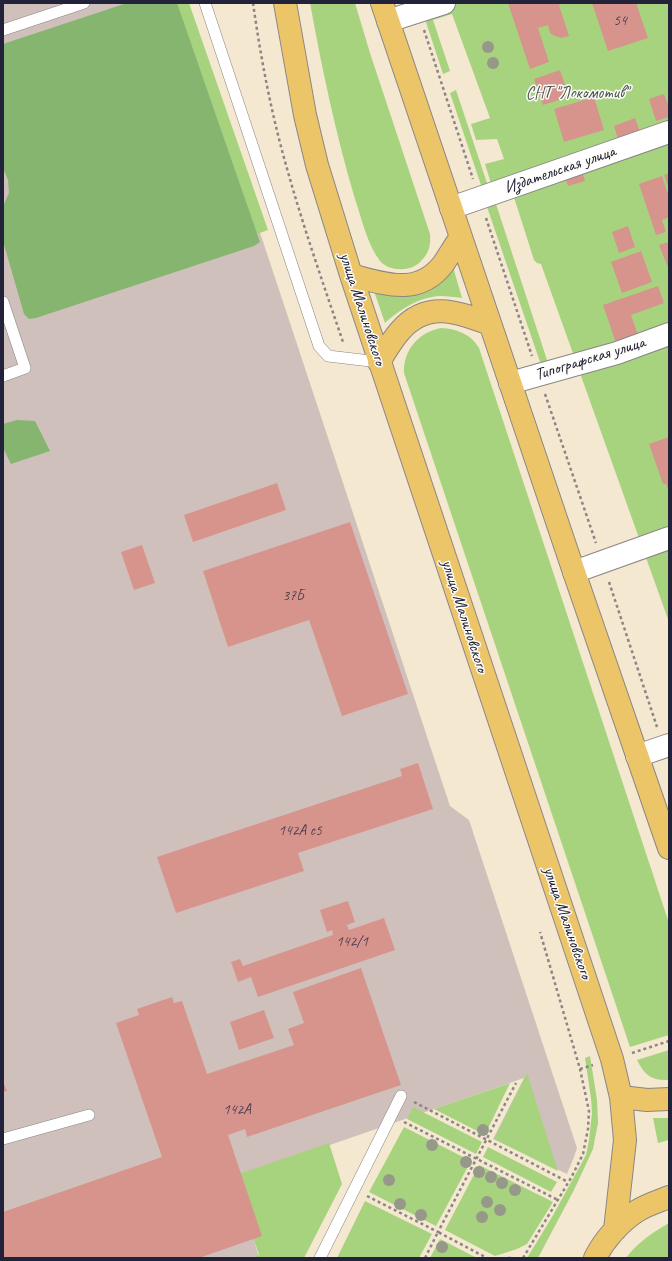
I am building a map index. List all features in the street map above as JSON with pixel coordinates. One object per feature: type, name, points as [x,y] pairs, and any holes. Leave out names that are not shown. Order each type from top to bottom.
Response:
[{"type":"highway","name":"улица Малиновского","points":[[285,3],[305,115],[317,165],[351,275],[612,1059],[621,1097],[625,1140],[615,1230]]},
{"type":"highway","points":[[385,12],[669,848]]},
{"type":"highway","points":[[351,275],[395,286],[420,281],[428,277],[440,267],[461,237]]},
{"type":"highway","points":[[379,362],[400,331],[412,320],[427,313],[445,310],[461,313],[490,324]]},
{"type":"highway","points":[[621,1097],[647,1100],[669,1099]]},
{"type":"highway","points":[[595,1258],[615,1230],[637,1211],[669,1197]]},
{"type":"street","points":[[385,12],[444,3]]},
{"type":"street","name":"Издательская улица","points":[[451,208],[669,132]]},
{"type":"street","name":"Типографская улица","points":[[510,383],[611,355],[669,334]]},
{"type":"street","points":[[574,572],[669,538]]},
{"type":"street","points":[[637,756],[669,745]]},
{"type":"lane","points":[[3,30],[84,3]]},
{"type":"lane","points":[[205,3],[319,346],[328,356],[379,362]]},
{"type":"lane","points":[[3,302],[25,368],[3,376]]},
{"type":"lane","points":[[320,1258],[402,1096]]},
{"type":"lane","points":[[3,1139],[89,1115]]},
{"type":"path","points":[[253,3],[268,91],[287,171],[301,218],[348,358]]},
{"type":"path","points":[[523,1258],[558,1200],[583,1154],[588,1129],[589,1111],[580,1069],[540,932]]},
{"type":"path","points":[[425,1258],[516,1083]]},
{"type":"path","points":[[402,1096],[568,1182]]},
{"type":"path","points":[[391,1116],[558,1200]]},
{"type":"path","points":[[354,1190],[487,1258]]},
{"type":"shaded area","points":[[3,3],[184,3],[450,806],[469,820],[577,1148],[567,1174],[493,1139],[524,1078],[237,1177],[259,1258],[3,1258]]},
{"type":"green space","points":[[127,3],[177,3],[260,242],[254,246],[36,318],[29,319],[24,314],[3,241],[3,206],[9,193],[8,180],[3,168],[3,44]]},
{"type":"green space","points":[[177,3],[189,3],[268,230],[257,234]]},
{"type":"green space","points":[[310,3],[355,3],[430,234],[430,245],[428,252],[417,265],[412,267],[406,269],[395,269],[384,265],[375,254],[368,239],[348,175],[325,77]]},
{"type":"green space","name":"СНТ \"Локомотив\"","points":[[448,3],[669,3],[669,622],[541,264],[534,260],[512,191],[492,187],[485,164],[504,159],[497,139],[476,140],[471,124],[490,118],[452,14],[433,20],[450,71],[443,74],[424,16]]},
{"type":"green space","points":[[456,90],[489,189],[483,191],[450,93]]},
{"type":"green space","points":[[495,201],[548,363],[541,365],[486,204]]},
{"type":"green space","points":[[453,267],[462,298],[440,296],[425,299],[403,309],[385,323],[374,291]]},
{"type":"green space","points":[[441,328],[463,333],[472,339],[479,348],[669,923],[669,1035],[630,1047],[404,373],[406,357],[414,343],[426,333]]},
{"type":"green space","points":[[17,420],[35,421],[50,451],[11,464],[3,448],[3,424]]},
{"type":"green space","points":[[669,1050],[669,1080],[649,1076],[637,1060]]},
{"type":"green space","points":[[590,1056],[597,1100],[598,1123],[593,1149],[574,1190],[538,1258],[527,1258],[552,1217],[586,1155],[592,1113],[585,1058]]},
{"type":"green space","points":[[527,1073],[558,1171],[494,1139]]},
{"type":"green space","points":[[510,1083],[485,1135],[434,1109]]},
{"type":"green space","points":[[413,1107],[482,1142],[476,1154],[407,1119]]},
{"type":"green space","points":[[653,1118],[669,1118],[669,1140],[658,1143]]},
{"type":"green space","points":[[404,1127],[471,1161],[436,1226],[369,1192]]},
{"type":"green space","points":[[329,1143],[342,1184],[304,1258],[256,1258],[256,1256],[259,1255],[233,1176]]},
{"type":"green space","points":[[488,1147],[557,1182],[551,1192],[483,1157]]},
{"type":"green space","points":[[479,1165],[553,1202],[527,1244],[495,1256],[445,1230]]},
{"type":"green space","points":[[365,1201],[432,1234],[419,1258],[337,1258]]},
{"type":"green space","points":[[669,1223],[669,1258],[626,1258],[635,1247],[646,1238]]},
{"type":"green space","points":[[440,1239],[477,1258],[430,1258]]},
{"type":"building","points":[[508,3],[564,3],[559,5],[569,36],[561,38],[555,36],[550,33],[548,25],[538,28],[549,62],[530,69]]},
{"type":"building","points":[[592,3],[636,3],[648,38],[608,51]]},
{"type":"building","points":[[560,70],[569,97],[543,105],[534,79]]},
{"type":"building","points":[[664,94],[669,107],[669,117],[656,121],[649,99]]},
{"type":"building","points":[[594,97],[604,130],[564,142],[554,109]]},
{"type":"building","points":[[635,118],[641,135],[619,142],[614,126]]},
{"type":"building","points":[[582,171],[585,181],[568,186],[565,177]]},
{"type":"building","points":[[669,173],[669,189],[664,175]]},
{"type":"building","points":[[662,176],[669,197],[669,217],[662,220],[666,232],[656,235],[639,184]]},
{"type":"building","points":[[628,226],[635,247],[619,253],[612,232]]},
{"type":"building","points":[[669,242],[669,270],[659,245]]},
{"type":"building","points":[[641,251],[652,282],[622,293],[611,262]]},
{"type":"building","points":[[658,286],[664,303],[631,315],[639,338],[617,346],[603,305]]},
{"type":"building","points":[[669,437],[669,492],[666,484],[663,484],[649,444]]},
{"type":"building","points":[[277,483],[286,510],[193,542],[184,515]]},
{"type":"building","points":[[350,522],[408,694],[342,716],[309,620],[228,647],[203,571]]},
{"type":"building","points":[[142,545],[155,583],[134,590],[121,552]]},
{"type":"building","points":[[418,763],[433,809],[298,853],[304,871],[176,913],[157,857],[402,776],[400,769]]},
{"type":"building","points":[[348,901],[355,922],[347,925],[349,930],[384,918],[395,950],[258,997],[251,977],[238,982],[231,962],[240,959],[243,966],[333,935],[332,930],[327,932],[320,910]]},
{"type":"building","points":[[361,968],[401,1085],[247,1137],[245,1129],[228,1135],[262,1236],[199,1258],[3,1258],[3,1212],[162,1157],[116,1023],[139,1015],[137,1009],[172,997],[174,1003],[182,1001],[207,1074],[294,1045],[288,1029],[304,1023],[293,992]]},
{"type":"building","points":[[264,1010],[274,1038],[239,1050],[230,1022]]},
{"type":"building","points":[[3,1081],[7,1091],[3,1092]]}]
